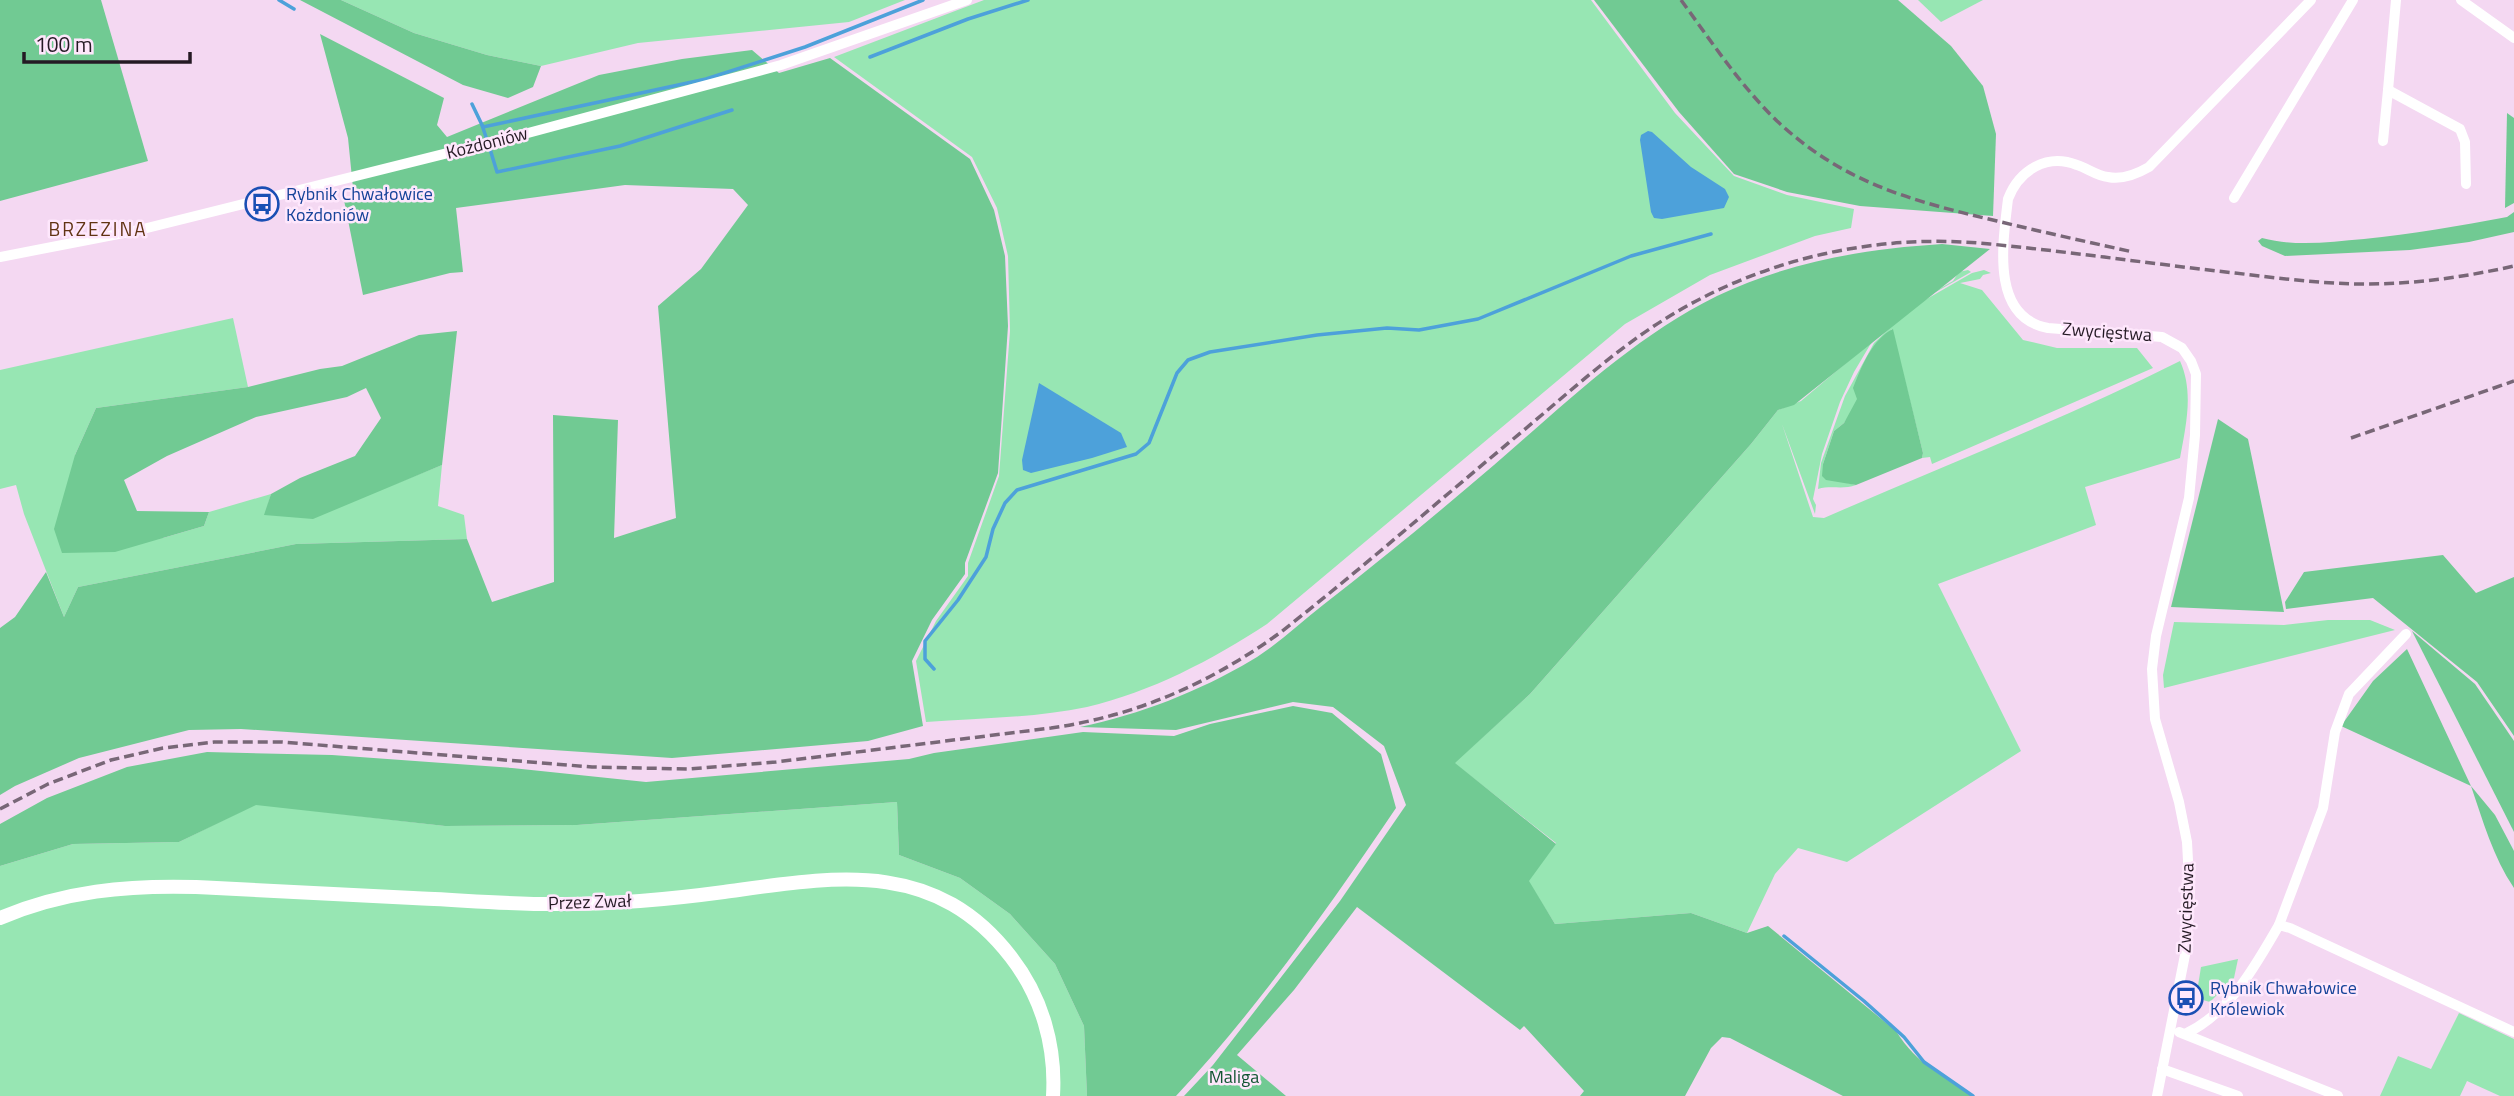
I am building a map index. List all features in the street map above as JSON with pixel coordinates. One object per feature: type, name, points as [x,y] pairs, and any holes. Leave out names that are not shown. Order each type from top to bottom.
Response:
[{"type":"street","name":"Kożdoniów","points":[[0,257],[139,230],[528,133],[781,65],[967,0]]},
{"type":"street","name":"Zwycięstwa","points":[[2157,1096],[2187,940],[2190,875],[2179,802],[2155,719],[2152,669],[2156,636],[2189,498],[2196,424],[2196,374],[2182,348],[2162,337],[2048,328],[2033,323],[2021,314],[2008,294],[2003,266],[2008,199],[2022,175],[2047,162],[2068,162],[2106,177],[2116,178],[2138,173],[2149,167],[2311,0]]},
{"type":"street","points":[[2234,198],[2353,0]]},
{"type":"street","points":[[2383,141],[2396,0]]},
{"type":"street","points":[[2461,0],[2514,38]]},
{"type":"street","points":[[2388,90],[2460,129],[2466,142],[2466,184]]},
{"type":"street","points":[[2185,1034],[2207,1020],[2236,992],[2279,925],[2323,808],[2335,732],[2349,694],[2406,634]]},
{"type":"street","name":"Przez Zwał","points":[[0,918],[69,895],[111,888],[153,886],[564,904],[649,901],[830,878],[890,882],[923,892],[953,906],[982,926],[1006,950],[1028,983],[1045,1022],[1053,1060],[1053,1096]]},
{"type":"street","points":[[2279,925],[2514,1032]]},
{"type":"street","points":[[2170,1030],[2339,1096]]},
{"type":"street","points":[[2162,1069],[2238,1096]]},
{"type":"green space","points":[[0,0],[101,0],[148,161],[0,201]]},
{"type":"green space","points":[[300,0],[341,0],[414,33],[487,55],[541,66],[533,87],[508,98],[463,85]]},
{"type":"green space","points":[[341,0],[905,0],[849,22],[638,43],[541,66],[487,55],[414,33]]},
{"type":"green space","points":[[984,0],[1591,0],[1675,113],[1734,176],[1787,195],[1854,209],[1851,228],[1815,236],[1710,275],[1625,324],[1267,624],[1203,662],[1158,684],[1087,707],[1027,716],[926,722],[916,661],[936,621],[968,576],[968,563],[999,476],[1010,331],[1008,256],[997,208],[972,157],[834,57]]},
{"type":"green space","points":[[1594,0],[1898,0],[1951,46],[1983,86],[1996,134],[1993,216],[1860,206],[1787,192],[1734,174],[1679,112]]},
{"type":"green space","points":[[1918,0],[1983,0],[1941,22]]},
{"type":"green space","points":[[320,34],[444,98],[437,125],[447,137],[599,75],[682,59],[752,50],[779,73],[830,58],[970,159],[994,210],[1005,256],[1008,326],[998,473],[965,563],[965,574],[932,620],[912,661],[923,726],[868,741],[672,758],[241,729],[189,730],[79,758],[0,795],[0,628],[15,617],[46,572],[64,617],[78,587],[296,544],[467,539],[492,602],[554,582],[553,415],[618,420],[614,538],[676,518],[658,306],[701,269],[748,205],[733,189],[625,185],[456,208],[463,272],[363,295],[344,200],[354,198],[348,138]]},
{"type":"green space","points":[[2507,113],[2514,118],[2514,203],[2505,208]]},
{"type":"green space","points":[[2514,212],[2514,232],[2469,242],[2410,250],[2285,256],[2262,246],[2258,241],[2262,238],[2313,243],[2382,237],[2507,217]]},
{"type":"green space","name":"Maliga","points":[[1942,244],[1990,249],[1794,405],[1778,410],[1530,694],[1455,763],[1556,844],[1529,881],[1555,924],[1691,913],[1747,933],[1768,926],[1896,1031],[1922,1061],[1972,1096],[1843,1096],[1730,1038],[1722,1037],[1711,1048],[1685,1096],[1580,1096],[1584,1091],[1524,1026],[1520,1030],[1357,907],[1294,990],[1237,1055],[1286,1096],[1184,1096],[1213,1065],[1340,901],[1406,805],[1384,746],[1333,707],[1293,702],[1176,730],[1080,727],[1169,701],[1232,672],[1261,654],[1431,519],[1600,373],[1686,313],[1744,284],[1799,266],[1884,249]]},
{"type":"green space","points":[[1984,270],[1991,273],[1980,279],[1960,283],[1982,290],[2023,340],[2057,348],[2137,348],[2153,368],[1932,464],[1930,457],[1922,458],[1923,453],[1892,329],[1853,410],[1834,431],[1823,464],[1834,480],[1856,485],[1818,489],[1821,463],[1845,396],[1874,343],[1911,308],[1972,273]]},
{"type":"green space","points":[[1959,272],[1971,272],[1911,306],[1887,324],[1870,345],[1840,402],[1822,454],[1813,499],[1816,505],[1815,514],[1782,424],[1813,517],[1824,518],[2048,422],[2180,361],[2187,385],[2188,409],[2180,458],[2085,487],[2096,525],[1938,584],[2021,751],[1847,862],[1798,848],[1775,874],[1747,933],[1691,913],[1555,924],[1528,881],[1556,843],[1454,763],[1530,694],[1778,410],[1801,401],[1872,341],[1886,324],[1904,309],[1953,281]]},
{"type":"green space","points":[[233,318],[248,387],[96,408],[75,455],[163,538],[204,526],[209,512],[271,494],[265,515],[390,486],[442,465],[438,506],[464,515],[467,539],[296,544],[78,587],[64,617],[24,514],[16,485],[0,489],[0,370]]},
{"type":"green space","points":[[1893,329],[1922,458],[1856,485],[1826,480],[1822,476],[1823,464],[1834,431],[1844,423],[1857,399],[1853,388],[1860,372],[1873,347]]},
{"type":"green space","points":[[457,331],[442,465],[313,519],[264,515],[271,494],[300,478],[355,456],[381,418],[366,388],[347,397],[256,417],[167,456],[124,480],[137,511],[209,512],[204,526],[115,552],[62,553],[54,529],[75,455],[96,408],[248,387],[342,366],[419,335]]},
{"type":"green space","points":[[2218,419],[2248,439],[2284,612],[2171,607]]},
{"type":"green space","points":[[2443,555],[2476,593],[2514,577],[2514,736],[2477,682],[2373,598],[2286,609],[2285,602],[2304,572]]},
{"type":"green space","points":[[2328,620],[2370,620],[2395,630],[2164,688],[2163,675],[2174,622],[2284,625]]},
{"type":"green space","points":[[2412,631],[2475,684],[2514,741],[2514,832]]},
{"type":"green space","points":[[2407,649],[2471,786],[2341,726],[2373,681]]},
{"type":"green space","points":[[1293,706],[1332,713],[1381,754],[1396,808],[1292,956],[1236,1028],[1176,1096],[1087,1096],[1084,1026],[1055,964],[1010,914],[960,878],[899,855],[897,802],[577,825],[445,826],[256,805],[179,842],[73,844],[0,866],[0,824],[47,798],[127,767],[207,752],[332,755],[512,768],[646,782],[909,759],[1083,732],[1174,736],[1210,724]]},
{"type":"green space","points":[[2471,786],[2495,815],[2514,851],[2514,888],[2494,851]]},
{"type":"green space","points":[[897,802],[899,855],[960,878],[1010,914],[1055,964],[1084,1026],[1087,1096],[0,1096],[0,866],[73,844],[179,842],[256,804],[445,826],[577,825]]},
{"type":"green space","points":[[2238,959],[2234,978],[2210,1002],[2196,998],[2201,967]]},
{"type":"green space","points":[[2459,1013],[2514,1039],[2514,1096],[2500,1096],[2467,1081],[2460,1096],[2380,1096],[2398,1056],[2431,1069]]},
{"type":"water","points":[[1648,131],[1691,167],[1725,189],[1729,197],[1724,208],[1662,219],[1654,218],[1640,140],[1641,135]]},
{"type":"water","points":[[1039,383],[1121,433],[1127,447],[1031,473],[1023,470],[1022,460]]},
{"type":"waterway","points":[[279,0],[294,9]]},
{"type":"waterway","points":[[472,104],[483,127],[706,79],[805,47],[923,0]]},
{"type":"waterway","points":[[870,57],[968,19],[1028,0]]},
{"type":"waterway","points":[[490,149],[497,172],[620,146],[732,110]]},
{"type":"waterway","points":[[482,125],[486,137]]},
{"type":"waterway","points":[[934,669],[925,659],[925,641],[958,600],[986,557],[993,529],[1005,503],[1017,490],[1136,454],[1149,443],[1177,373],[1188,360],[1210,352],[1317,335],[1387,328],[1419,330],[1478,319],[1631,256],[1711,234]]},
{"type":"waterway","points":[[1784,936],[1864,1001],[1904,1037],[1924,1062],[1973,1096]]},
{"type":"railway","points":[[1681,0],[1738,78],[1763,107],[1802,142],[1853,175],[1936,206],[2133,252]]},
{"type":"railway","points":[[0,809],[48,784],[111,760],[163,748],[214,742],[282,742],[592,767],[689,769],[776,762],[1051,728],[1082,723],[1143,706],[1200,682],[1281,632],[1598,368],[1651,328],[1729,285],[1813,256],[1857,248],[1945,241],[2021,247],[2300,280],[2365,284],[2440,279],[2514,266]]},
{"type":"railway","points":[[2351,438],[2514,381]]},
{"type":"place","name":"Rybnik Chwałowice Kożdoniów","points":[[262,204]]},
{"type":"place","name":"Rybnik Chwałowice Królewiok","points":[[2186,998]]},
{"type":"district","name":"BRZEZINA","points":[[98,229]]}]
